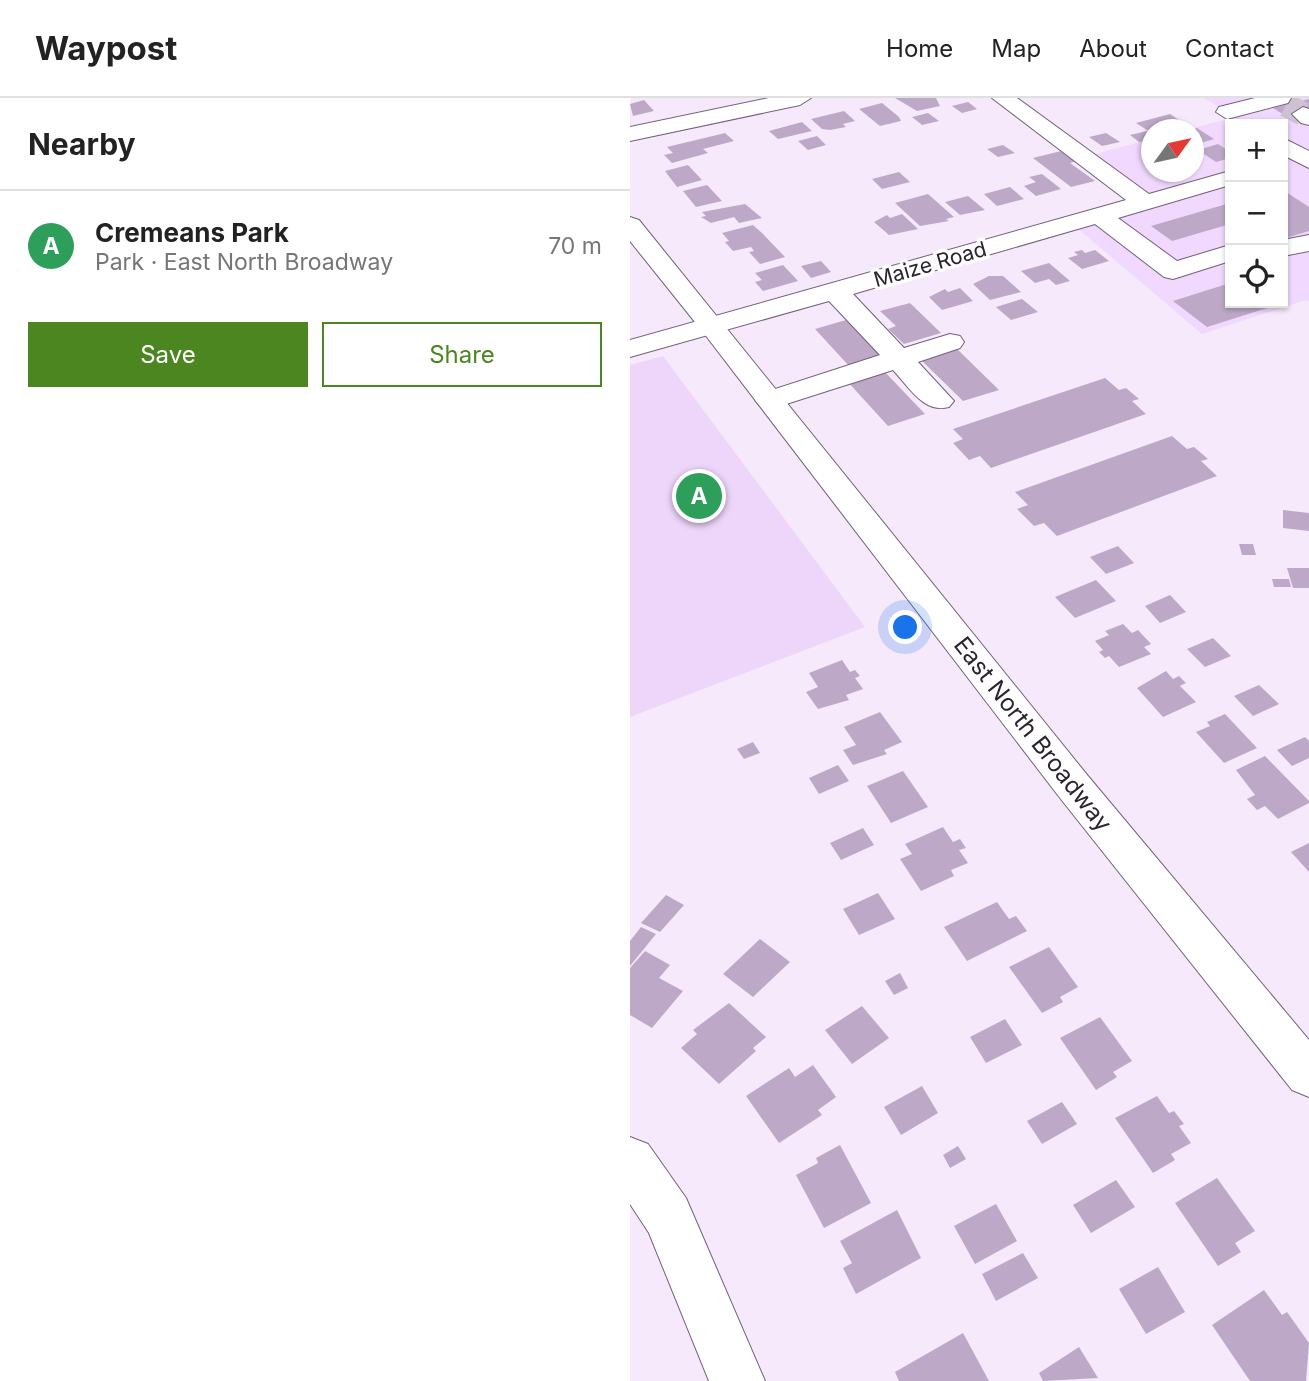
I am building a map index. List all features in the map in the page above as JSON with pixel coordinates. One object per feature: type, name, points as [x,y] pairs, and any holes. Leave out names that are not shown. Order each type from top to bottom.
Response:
[{"type":"street","points":[[630,134],[800,98]]},
{"type":"street","points":[[1003,98],[1146,203]]},
{"type":"street","points":[[1203,98],[1239,119]]},
{"type":"street","points":[[1227,112],[1291,107]]},
{"type":"street","points":[[1288,150],[1308,169]]},
{"type":"street","points":[[1288,164],[1308,169]]},
{"type":"street","name":"Maize Road","points":[[630,349],[1225,179]]},
{"type":"street","points":[[1100,216],[1173,271],[1225,255]]},
{"type":"street","name":"East North Broadway","points":[[630,225],[713,326],[1074,787],[1309,1075]]},
{"type":"street","points":[[1288,247],[1309,243]]},
{"type":"street","points":[[835,291],[939,401]]},
{"type":"street","points":[[769,400],[950,342]]},
{"type":"street","points":[[630,1161],[668,1216],[737,1381]]},
{"type":"shaded area","points":[[1204,98],[1309,98],[1309,302],[1306,300],[1288,306],[1288,119],[1228,119],[1235,117]]},
{"type":"shaded area","points":[[1225,120],[1225,308],[1282,308],[1202,334],[1070,222],[1143,203],[1084,157],[1141,142],[1141,182],[1204,182],[1204,125]]},
{"type":"shaded area","points":[[663,356],[865,627],[630,717],[630,365]]},
{"type":"building","points":[[895,98],[936,98],[940,106],[917,111]]},
{"type":"building","points":[[1309,99],[1309,112],[1289,118],[1273,108]]},
{"type":"building","points":[[644,100],[654,111],[633,116],[630,104]]},
{"type":"building","points":[[968,102],[977,109],[962,113],[952,106]]},
{"type":"building","points":[[882,103],[901,121],[880,126],[859,109]]},
{"type":"building","points":[[844,111],[855,121],[843,124],[846,127],[822,129],[811,119]]},
{"type":"building","points":[[928,113],[939,121],[922,125],[912,117]]},
{"type":"building","points":[[1170,114],[1178,119],[1151,119]]},
{"type":"building","points":[[802,122],[812,131],[778,139],[769,131]]},
{"type":"building","points":[[1141,132],[1141,142],[1139,142],[1130,135]]},
{"type":"building","points":[[725,133],[734,141],[703,149],[708,153],[672,163],[664,155],[673,153],[667,147]]},
{"type":"building","points":[[1106,133],[1120,142],[1102,146],[1089,137]]},
{"type":"building","points":[[1204,133],[1214,139],[1204,142]]},
{"type":"building","points":[[817,136],[826,145],[808,150],[798,141]]},
{"type":"building","points":[[1218,144],[1225,149],[1225,159],[1216,162],[1204,154],[1204,148]]},
{"type":"building","points":[[1003,145],[1015,153],[998,157],[987,149]]},
{"type":"building","points":[[1061,151],[1076,161],[1070,163],[1095,181],[1071,187],[1033,158]]},
{"type":"building","points":[[688,165],[702,180],[677,187],[665,171]]},
{"type":"building","points":[[899,172],[910,182],[882,189],[872,179]]},
{"type":"building","points":[[1042,174],[1061,189],[1036,196],[1024,186],[1036,182],[1029,177]]},
{"type":"building","points":[[707,185],[722,201],[696,207],[683,191]]},
{"type":"building","points":[[1010,187],[1024,199],[997,206],[984,194]]},
{"type":"building","points":[[1288,193],[1309,207],[1309,231],[1288,237]]},
{"type":"building","points":[[928,194],[954,217],[946,219],[949,221],[920,226],[895,203]]},
{"type":"building","points":[[968,196],[985,210],[960,215],[945,202]]},
{"type":"building","points":[[745,204],[762,218],[739,223],[734,217],[711,223],[701,217],[706,216],[702,212]]},
{"type":"building","points":[[1225,204],[1225,225],[1172,241],[1151,226]]},
{"type":"building","points":[[902,214],[918,229],[889,235],[874,222],[887,215],[890,218]]},
{"type":"building","points":[[753,225],[785,257],[760,264],[749,252],[754,251],[751,247],[733,251],[725,242],[729,241],[722,233]]},
{"type":"building","points":[[1082,250],[1085,253],[1095,250],[1109,261],[1082,269],[1068,258],[1078,255],[1074,252]]},
{"type":"building","points":[[821,261],[831,272],[811,278],[801,266]]},
{"type":"building","points":[[1049,263],[1070,281],[1056,285],[1049,279],[1035,283],[1021,271]]},
{"type":"building","points":[[783,265],[798,281],[763,291],[755,282],[762,280],[755,273]]},
{"type":"building","points":[[989,276],[1003,276],[1021,292],[990,300],[973,284]]},
{"type":"building","points":[[1225,285],[1225,308],[1267,308],[1207,327],[1173,301]]},
{"type":"building","points":[[960,288],[973,301],[942,310],[929,297],[945,289],[948,292]]},
{"type":"building","points":[[1022,299],[1038,312],[1011,320],[996,307]]},
{"type":"building","points":[[910,303],[941,333],[904,344],[888,329],[896,326],[880,311]]},
{"type":"building","points":[[846,320],[882,358],[850,367],[815,329]]},
{"type":"building","points":[[955,347],[999,390],[963,401],[919,358]]},
{"type":"building","points":[[883,370],[925,414],[888,426],[847,381]]},
{"type":"building","points":[[1105,378],[1119,390],[1126,388],[1139,399],[1132,401],[1146,414],[991,468],[980,456],[969,460],[953,443],[963,439],[953,429]]},
{"type":"building","points":[[1172,436],[1187,449],[1194,447],[1208,459],[1201,461],[1217,476],[1057,536],[1044,523],[1034,526],[1017,509],[1028,505],[1015,492]]},
{"type":"building","points":[[1283,510],[1309,513],[1309,531],[1283,528]]},
{"type":"building","points":[[1239,544],[1253,544],[1256,555],[1242,555]]},
{"type":"building","points":[[1118,546],[1134,563],[1106,574],[1090,557]]},
{"type":"building","points":[[1287,568],[1309,568],[1309,588],[1293,588]]},
{"type":"building","points":[[1272,579],[1289,579],[1291,587],[1274,587]]},
{"type":"building","points":[[1096,580],[1116,601],[1075,618],[1055,597]]},
{"type":"building","points":[[1170,595],[1186,612],[1160,623],[1145,606]]},
{"type":"building","points":[[1123,624],[1132,633],[1138,630],[1151,644],[1144,647],[1151,654],[1119,667],[1109,656],[1105,658],[1099,652],[1103,650],[1095,641],[1109,635],[1105,631]]},
{"type":"building","points":[[1213,638],[1231,656],[1205,667],[1187,649]]},
{"type":"building","points":[[842,660],[850,672],[855,670],[860,676],[855,678],[863,689],[846,695],[849,700],[818,709],[806,692],[818,687],[809,673]]},
{"type":"building","points":[[1166,671],[1173,679],[1179,676],[1186,683],[1180,686],[1196,702],[1163,717],[1137,688]]},
{"type":"building","points":[[1259,685],[1279,704],[1253,716],[1234,696]]},
{"type":"building","points":[[880,712],[902,742],[884,750],[887,754],[853,765],[843,750],[856,745],[844,727]]},
{"type":"building","points":[[1225,714],[1257,748],[1224,763],[1196,732],[1210,726],[1207,722]]},
{"type":"building","points":[[1305,737],[1309,741],[1309,758],[1292,766],[1277,750]]},
{"type":"building","points":[[753,742],[760,753],[744,759],[737,749]]},
{"type":"building","points":[[1265,756],[1309,803],[1278,819],[1265,806],[1257,810],[1247,799],[1255,795],[1236,770]]},
{"type":"building","points":[[838,765],[849,781],[819,794],[809,778]]},
{"type":"building","points":[[903,771],[928,807],[891,823],[867,786]]},
{"type":"building","points":[[943,827],[953,842],[960,839],[966,848],[959,850],[968,863],[951,870],[954,876],[921,891],[900,859],[912,854],[905,844]]},
{"type":"building","points":[[863,828],[874,845],[841,860],[830,843]]},
{"type":"building","points":[[1309,843],[1309,872],[1291,852]]},
{"type":"building","points":[[878,893],[895,919],[859,935],[843,909]]},
{"type":"building","points":[[666,895],[684,905],[660,932],[641,923]]},
{"type":"building","points":[[997,902],[1009,919],[1016,916],[1027,931],[967,961],[944,927]]},
{"type":"building","points":[[641,927],[656,934],[630,966],[630,941]]},
{"type":"building","points":[[760,939],[790,962],[753,997],[723,974]]},
{"type":"building","points":[[1049,947],[1078,987],[1060,997],[1063,1002],[1042,1013],[1009,967]]},
{"type":"building","points":[[645,951],[670,965],[659,978],[683,991],[652,1028],[630,1015],[630,968]]},
{"type":"building","points":[[900,973],[908,988],[894,995],[885,981]]},
{"type":"building","points":[[729,1003],[766,1037],[753,1048],[756,1051],[719,1084],[681,1048],[697,1034],[693,1030]]},
{"type":"building","points":[[862,1006],[889,1038],[852,1064],[825,1030]]},
{"type":"building","points":[[1100,1017],[1132,1061],[1113,1072],[1117,1077],[1096,1090],[1060,1038]]},
{"type":"building","points":[[1005,1019],[1022,1045],[986,1063],[970,1037]]},
{"type":"building","points":[[813,1065],[836,1097],[818,1110],[822,1115],[779,1143],[746,1096],[789,1068],[795,1077]]},
{"type":"building","points":[[922,1086],[938,1113],[901,1135],[884,1107]]},
{"type":"building","points":[[1157,1096],[1169,1113],[1174,1111],[1184,1124],[1179,1126],[1191,1143],[1171,1154],[1175,1160],[1153,1173],[1115,1118]]},
{"type":"building","points":[[1062,1102],[1077,1124],[1042,1144],[1027,1121]]},
{"type":"building","points":[[840,1145],[871,1203],[824,1228],[796,1175],[818,1163],[816,1158]]},
{"type":"building","points":[[958,1146],[966,1159],[950,1168],[943,1155]]},
{"type":"building","points":[[1217,1178],[1255,1231],[1235,1243],[1241,1252],[1218,1266],[1175,1203]]},
{"type":"building","points":[[1116,1180],[1135,1207],[1091,1233],[1073,1205]]},
{"type":"building","points":[[996,1204],[1017,1241],[975,1264],[954,1226]]},
{"type":"building","points":[[897,1210],[921,1258],[856,1294],[843,1268],[852,1263],[840,1241]]},
{"type":"building","points":[[1023,1253],[1038,1278],[996,1301],[982,1274]]},
{"type":"building","points":[[1158,1267],[1185,1312],[1146,1334],[1119,1289]]},
{"type":"building","points":[[1264,1290],[1282,1315],[1287,1312],[1309,1343],[1306,1381],[1250,1381],[1212,1325]]},
{"type":"building","points":[[963,1333],[989,1381],[899,1381],[895,1372]]},
{"type":"building","points":[[1079,1347],[1098,1378],[1043,1381],[1039,1373]]},
{"type":"tunnel","points":[[1286,105],[1303,114]]},
{"type":"place","name":"Cremeans Park","points":[[699,496]]}]
